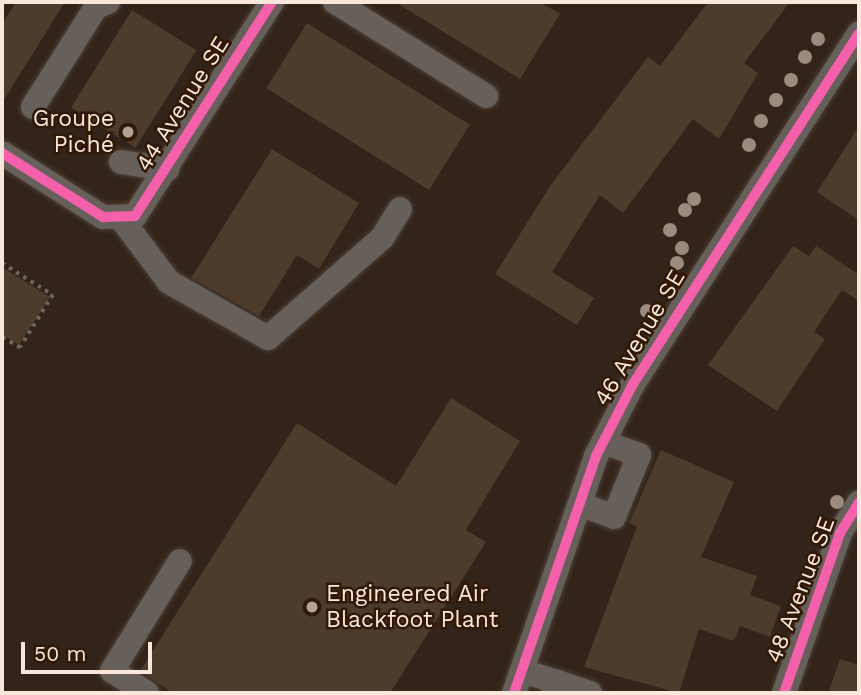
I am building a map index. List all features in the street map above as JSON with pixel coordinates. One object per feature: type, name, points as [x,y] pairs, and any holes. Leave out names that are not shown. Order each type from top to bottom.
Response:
[{"type":"street","points":[[33,107],[96,7],[108,2]]},
{"type":"street","name":"44 Avenue SE","points":[[123,221],[143,207],[272,2]]},
{"type":"street","points":[[335,2],[486,96]]},
{"type":"street","name":"46 Avenue SE","points":[[518,682],[603,442],[633,384],[859,33]]},
{"type":"street","points":[[2,153],[103,217],[123,221],[169,282],[268,338],[382,238],[400,209]]},
{"type":"street","points":[[121,162],[167,169]]},
{"type":"street","points":[[580,504],[614,517],[639,455],[603,442]]},
{"type":"street","name":"48 Avenue SE","points":[[784,693],[840,533],[859,503]]},
{"type":"street","points":[[147,693],[112,671],[180,561]]},
{"type":"street","points":[[518,682],[590,693]]},
{"type":"path","points":[[2,263],[53,295],[20,348],[2,337]]},
{"type":"building","points":[[16,2],[65,2],[2,103],[2,24]]},
{"type":"building","points":[[395,2],[540,2],[560,14],[520,79]]},
{"type":"building","points":[[708,2],[790,2],[744,63],[758,73],[719,139],[693,119],[623,213],[600,195],[552,272],[594,298],[577,325],[495,274],[550,186],[648,57],[660,66]]},
{"type":"building","points":[[132,10],[196,50],[136,148],[71,108]]},
{"type":"building","points":[[307,23],[470,125],[429,190],[266,88]]},
{"type":"building","points":[[859,126],[859,220],[817,192]]},
{"type":"building","points":[[272,149],[359,203],[319,269],[297,255],[259,316],[191,278]]},
{"type":"building","points":[[793,246],[809,256],[816,246],[859,275],[859,301],[842,290],[814,332],[825,339],[777,411],[708,365]]},
{"type":"building","points":[[2,267],[50,297],[19,345],[2,334]]},
{"type":"building","name":"Engineered Air Blackfoot Plant","points":[[451,398],[520,441],[466,530],[486,542],[390,693],[173,693],[140,671],[297,423],[396,486]]},
{"type":"building","points":[[661,450],[734,482],[701,557],[757,576],[750,595],[781,606],[770,637],[740,626],[734,641],[699,629],[679,693],[584,667],[637,526],[629,523]]},
{"type":"building","points":[[840,659],[859,665],[859,693],[828,693]]},
{"type":"cycle path","points":[[2,153],[103,217],[135,216],[272,2]]},
{"type":"cycle path","points":[[514,693],[596,456],[633,384],[859,33]]},
{"type":"cycle path","points":[[784,693],[840,533],[859,503]]},
{"type":"place","name":"Groupe Piché","points":[[128,132]]},
{"type":"place","name":"Engineered Air Blackfoot Plant","points":[[312,607]]}]
